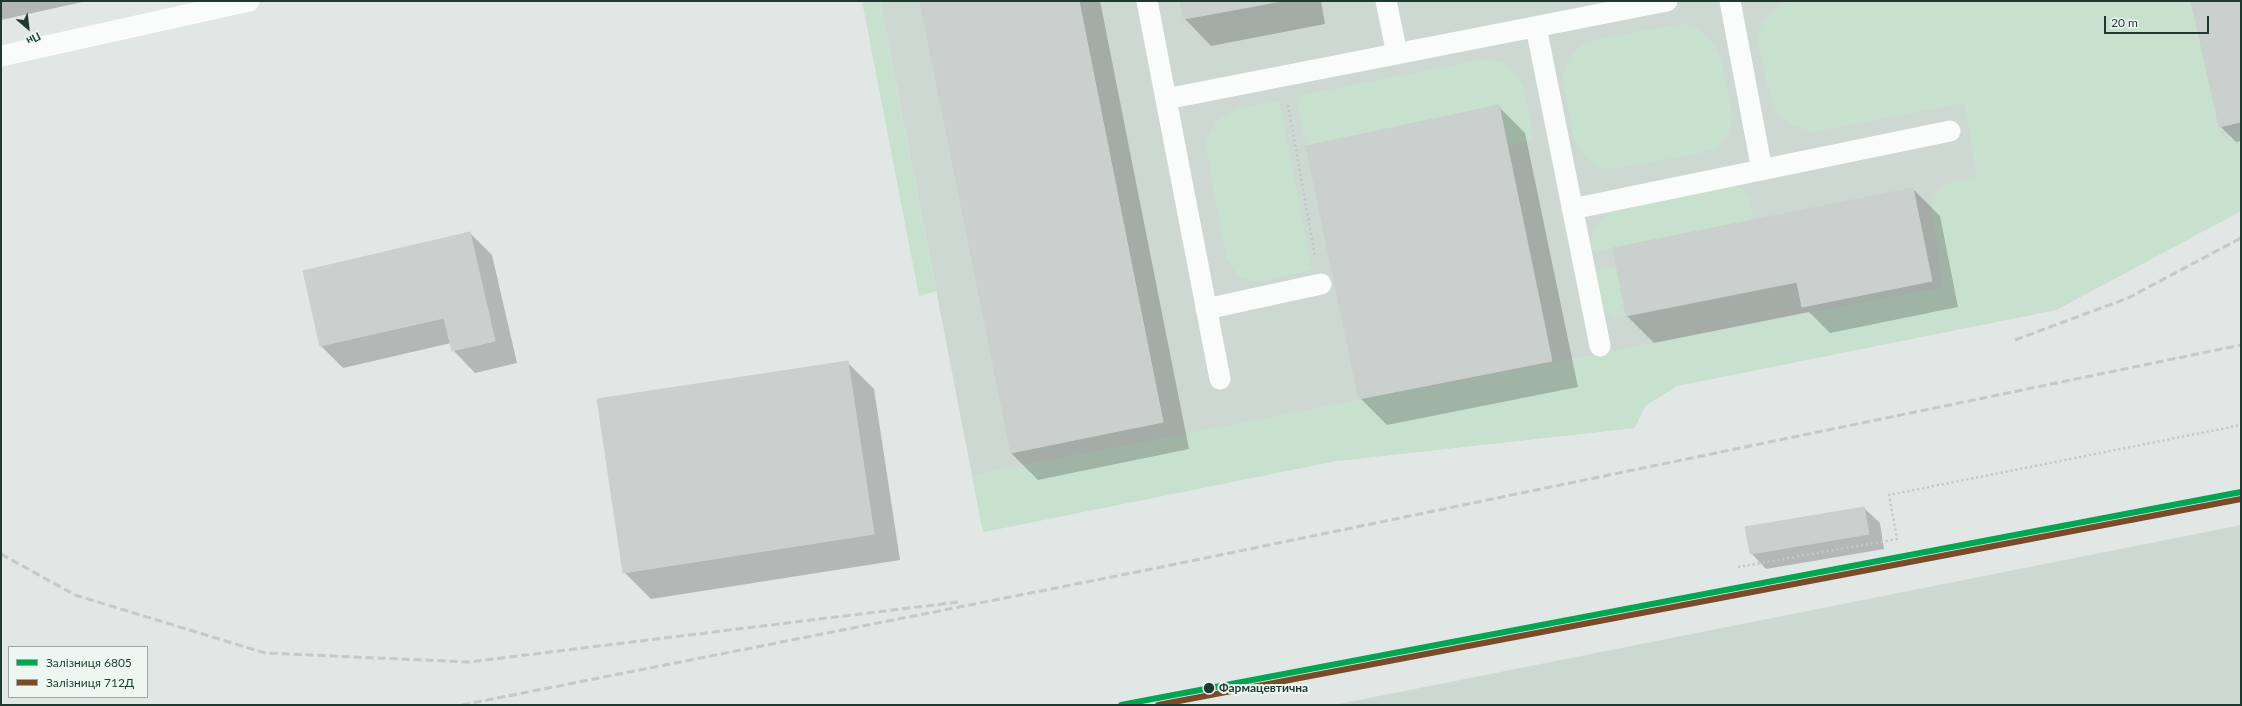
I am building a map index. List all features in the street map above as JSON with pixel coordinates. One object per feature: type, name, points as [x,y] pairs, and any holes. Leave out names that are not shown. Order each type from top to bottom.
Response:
[{"type":"lane","points":[[1,56],[249,1]]},
{"type":"lane","points":[[1147,1],[1220,379]]},
{"type":"lane","points":[[1386,1],[1397,54]]},
{"type":"lane","points":[[1166,100],[1667,1]]},
{"type":"lane","points":[[1730,1],[1762,170]]},
{"type":"lane","points":[[1536,26],[1600,346]]},
{"type":"lane","points":[[1572,209],[1950,131]]},
{"type":"lane","points":[[1206,309],[1320,284]]},
{"type":"path","points":[[1283,76],[1320,284]]},
{"type":"path","points":[[1738,567],[1898,538],[1889,495],[2241,425]]},
{"type":"shaded area","points":[[880,1],[2241,1],[2241,211],[2056,310],[1677,386],[1646,405],[1634,428],[1336,461],[983,532]]},
{"type":"shaded area","points":[[2241,525],[2241,705],[1334,705]]},
{"type":"green space","points":[[862,1],[880,1],[936,291],[919,296]]},
{"type":"green space","points":[[1791,1],[2191,1],[2223,139],[2241,135],[2241,211],[2056,309],[1677,386],[1646,405],[1634,428],[1336,461],[983,532],[972,475],[1943,287],[1931,205],[1938,190],[1955,181],[1977,176],[1964,103],[1812,132],[1790,124],[1778,113],[1770,97],[1757,38],[1763,22],[1779,6]]},
{"type":"green space","points":[[1683,24],[1701,30],[1714,45],[1721,58],[1732,113],[1730,132],[1717,147],[1701,153],[1613,169],[1597,166],[1583,155],[1574,138],[1562,75],[1571,55],[1587,41]]},
{"type":"green space","points":[[1481,60],[1502,62],[1515,73],[1523,85],[1534,140],[1507,145],[1499,105],[1306,146],[1296,96]]},
{"type":"green space","points":[[1279,101],[1312,270],[1256,282],[1238,276],[1226,257],[1205,142],[1216,121],[1239,108]]},
{"type":"green space","points":[[1733,186],[1743,188],[1750,197],[1753,220],[1592,252],[1591,234],[1599,221],[1609,211]]},
{"type":"green space","points":[[1616,267],[1626,316],[1617,317],[1605,312],[1599,304],[1593,271]]},
{"type":"building","points":[[920,1],[1079,1],[1163,422],[1011,453]]},
{"type":"building","points":[[1180,1],[1282,1],[1184,19]]},
{"type":"building","points":[[2191,1],[2241,1],[2241,122],[2219,127]]},
{"type":"building","points":[[1499,105],[1552,361],[1359,399],[1306,146]]},
{"type":"building","points":[[1913,188],[1932,281],[1802,307],[1797,282],[1626,316],[1613,248]]},
{"type":"building","points":[[470,232],[495,341],[452,351],[444,318],[320,346],[303,271]]},
{"type":"building","points":[[848,361],[874,534],[623,573],[597,399]]},
{"type":"building","points":[[1864,507],[1869,534],[1750,554],[1745,527]]},
{"type":"railway","points":[[2015,340],[2128,298],[2241,238]]},
{"type":"railway","points":[[462,705],[1152,569],[2241,345]]},
{"type":"railway","points":[[1,554],[75,595],[265,653],[469,662],[958,602]]},
{"type":"rail line","name":"6805","points":[[1121,705],[2241,492]]},
{"type":"rail line","name":"712Д","points":[[1158,705],[2241,499]]},
{"type":"place","name":"Фармацевтична","points":[[1209,688]]}]
